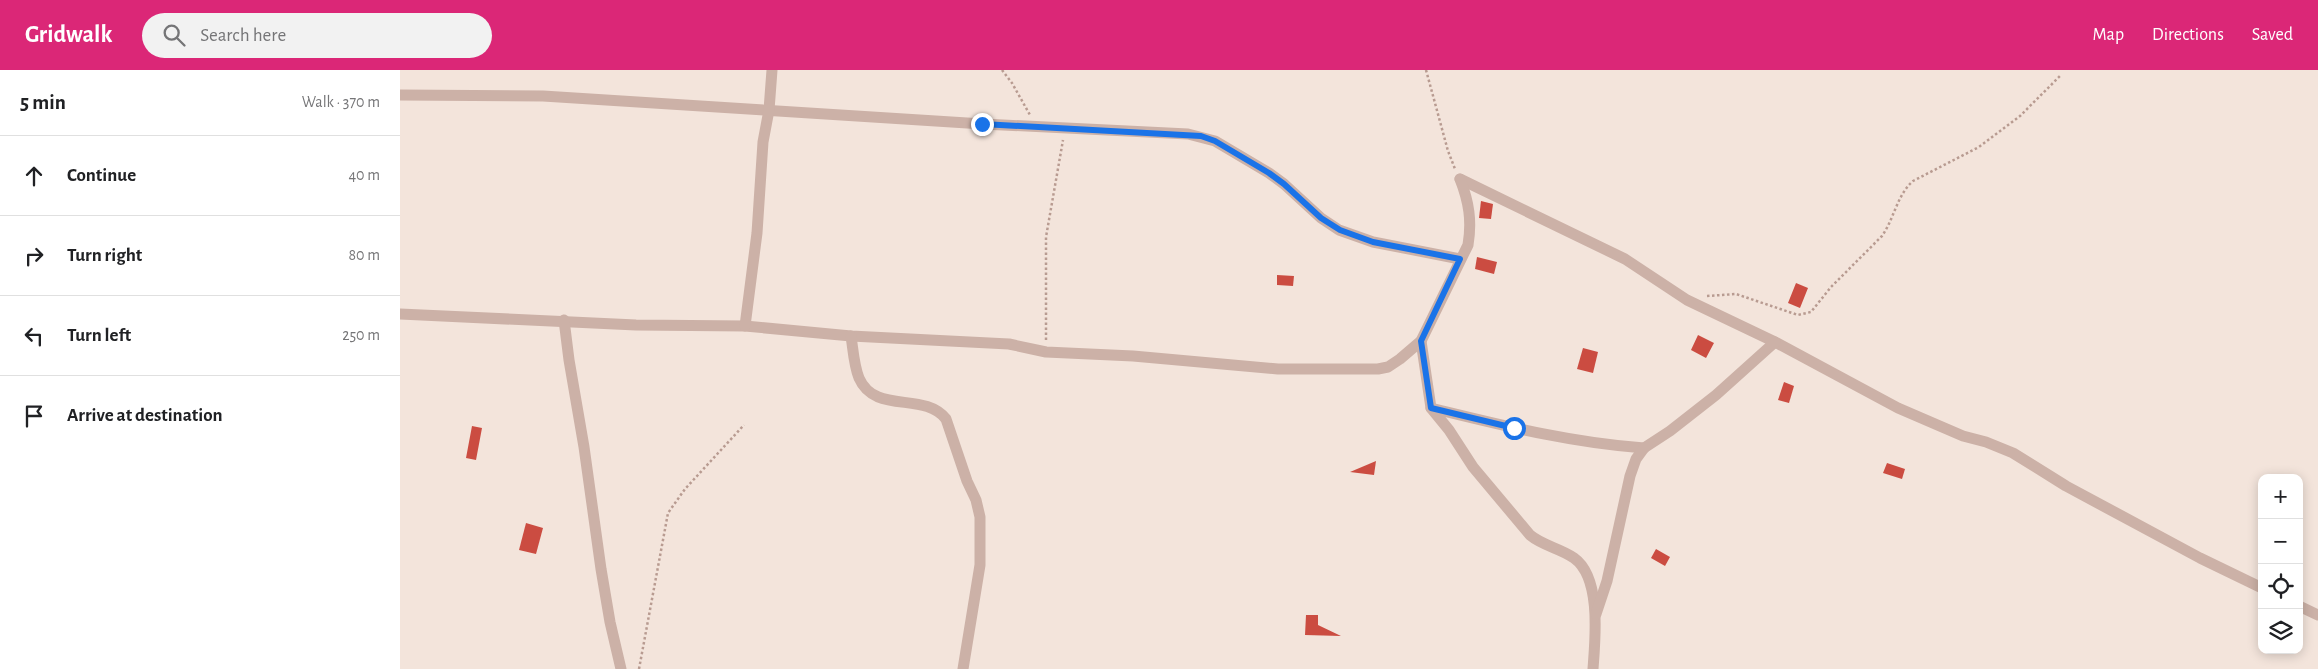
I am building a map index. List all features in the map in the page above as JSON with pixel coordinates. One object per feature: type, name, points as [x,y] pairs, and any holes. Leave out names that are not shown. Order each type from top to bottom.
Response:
[{"type":"street","points":[[746,326],[757,233],[763,142],[769,110],[772,70]]},
{"type":"street","points":[[400,95],[543,96],[1201,136],[1215,141],[1269,173],[1321,218],[1340,230],[1373,242],[1460,259]]},
{"type":"street","points":[[400,314],[564,320],[636,325],[746,326],[851,336],[1009,344],[1046,352],[1133,356],[1278,369],[1378,369],[1388,367],[1421,341],[1468,245],[1470,208],[1460,179]]},
{"type":"street","points":[[1460,179],[1625,259],[1687,300],[1774,342],[1898,408],[1963,436],[1986,442],[2013,453],[2066,486],[2200,558],[2258,586]]},
{"type":"street","points":[[564,320],[568,360],[584,447],[601,569],[610,622],[621,669]]},
{"type":"street","points":[[851,336],[859,379],[878,398],[932,408],[940,412],[946,419],[967,481],[976,500],[980,517],[980,564],[963,669]]},
{"type":"street","points":[[1421,341],[1431,408],[1449,430],[1473,467],[1530,535],[1539,542],[1578,561],[1591,589],[1596,615],[1593,669]]},
{"type":"street","points":[[1596,615],[1607,581],[1630,476],[1636,459],[1644,448],[1670,431],[1716,395],[1774,342]]},
{"type":"street","points":[[1431,408],[1514,428],[1601,445],[1644,448]]},
{"type":"street","points":[[2303,608],[2318,615]]},
{"type":"path","points":[[1002,70],[1012,83],[1036,127]]},
{"type":"path","points":[[1426,70],[1448,151],[1460,179]]},
{"type":"path","points":[[1687,300],[1722,293],[1736,294],[1798,314],[1811,312],[1831,287],[1882,236],[1888,227],[1904,188],[1912,181],[1979,147],[2020,116],[2061,75]]},
{"type":"path","points":[[1046,352],[1046,237],[1064,129]]},
{"type":"path","points":[[639,669],[668,513],[685,489],[744,426]]},
{"type":"building","points":[[1481,201],[1493,204],[1491,219],[1479,218]]},
{"type":"building","points":[[1477,257],[1497,262],[1494,274],[1475,269]]},
{"type":"building","points":[[1277,275],[1294,276],[1293,286],[1277,285]]},
{"type":"building","points":[[1796,283],[1808,288],[1800,308],[1788,303]]},
{"type":"building","points":[[1698,335],[1714,343],[1706,358],[1691,350]]},
{"type":"building","points":[[1583,348],[1598,352],[1593,373],[1577,369]]},
{"type":"building","points":[[1784,382],[1794,386],[1789,403],[1778,400]]},
{"type":"building","points":[[472,426],[482,428],[476,460],[466,458]]},
{"type":"building","points":[[1376,461],[1374,475],[1350,472]]},
{"type":"building","points":[[1887,463],[1905,469],[1902,479],[1883,473]]},
{"type":"building","points":[[526,523],[543,528],[536,554],[519,550]]},
{"type":"building","points":[[1656,549],[1670,557],[1665,566],[1651,558]]},
{"type":"building","points":[[1306,615],[1318,615],[1318,625],[1341,636],[1305,635]]},
{"type":"route","points":[[982,124],[1201,136],[1215,141],[1269,173],[1321,218],[1340,230],[1373,242],[1460,259],[1421,341],[1431,408],[1514,428]]}]
